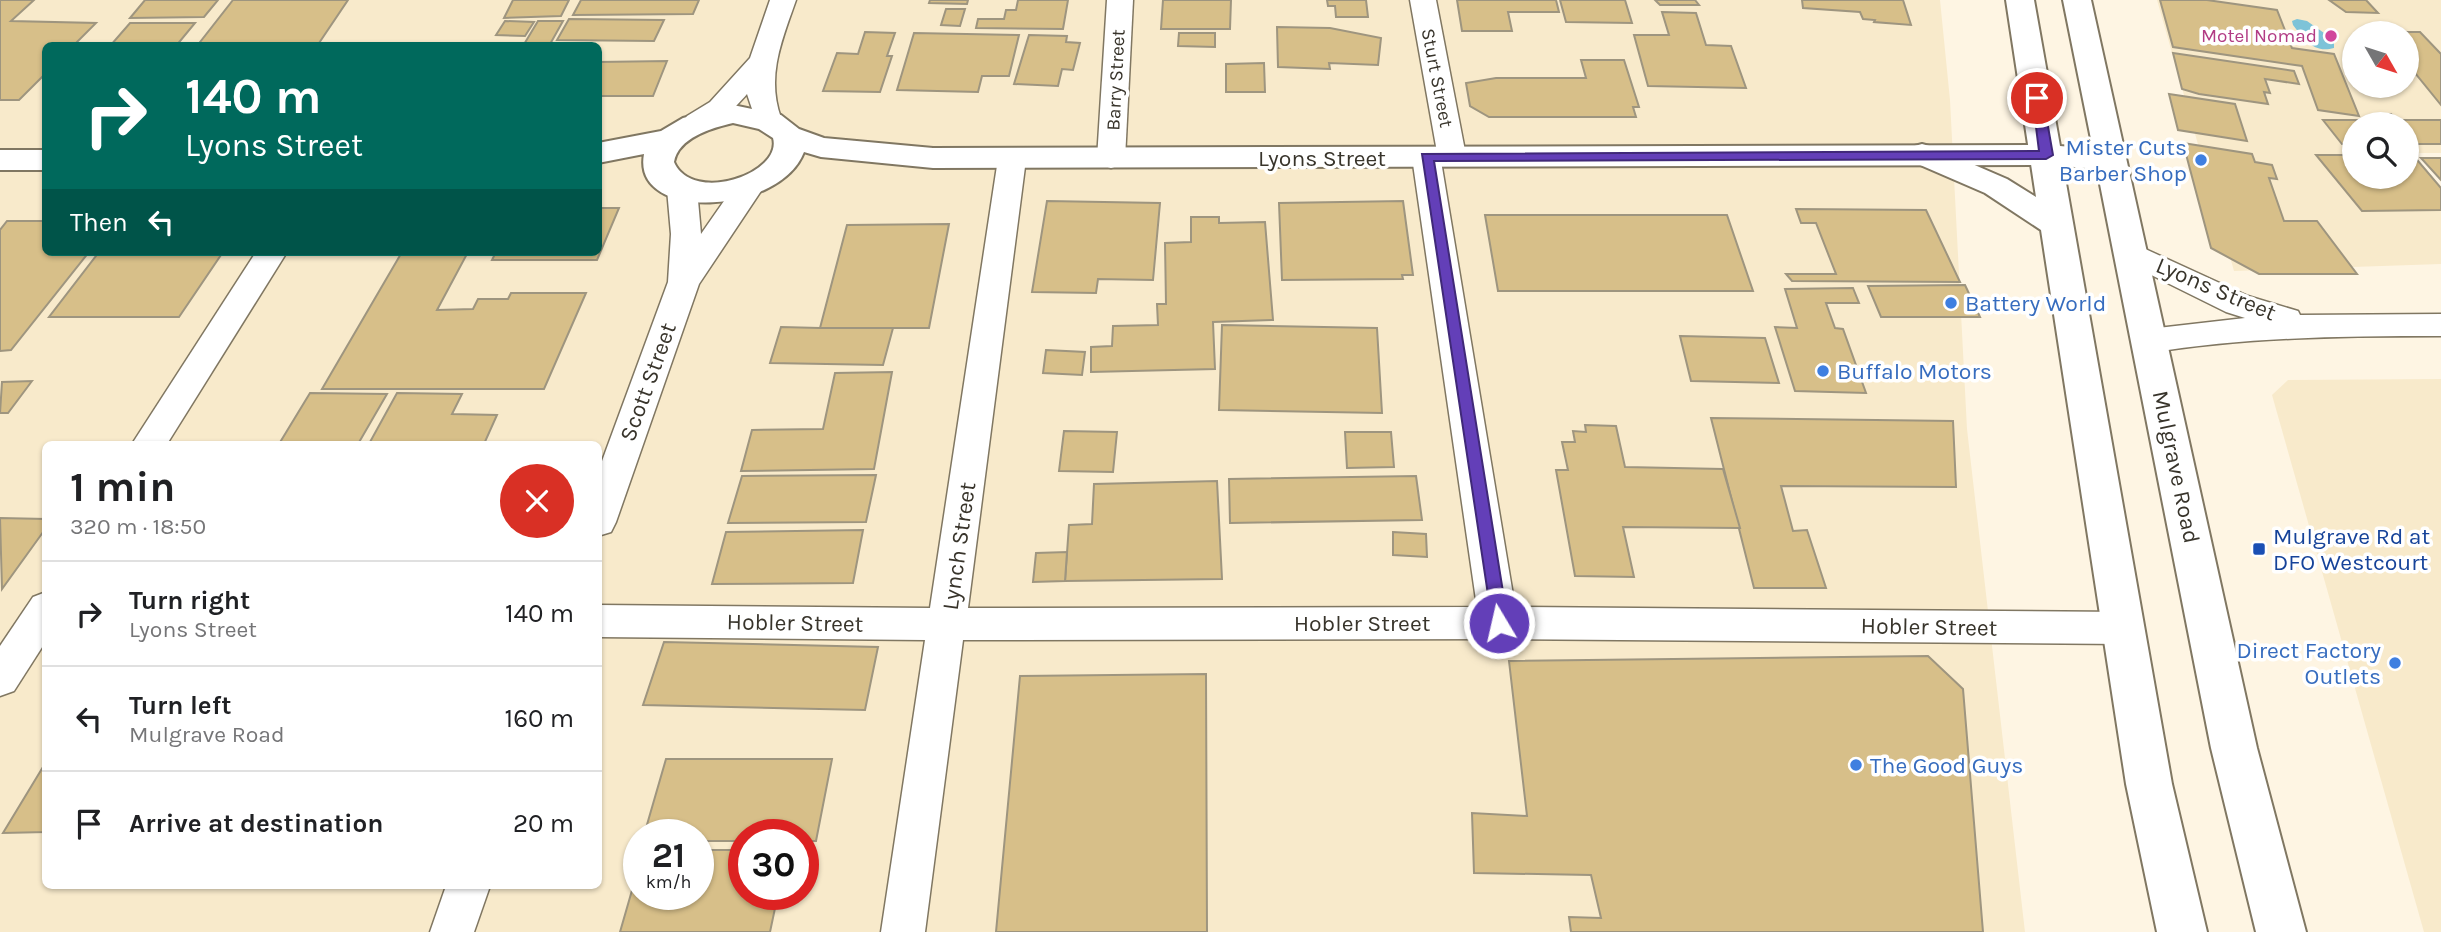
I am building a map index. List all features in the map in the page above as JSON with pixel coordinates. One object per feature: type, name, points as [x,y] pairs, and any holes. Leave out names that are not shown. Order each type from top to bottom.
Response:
[{"type":"main road","points":[[2020,0],[2150,784],[2182,932]]},
{"type":"main road","name":"Mulgrave Road","points":[[2077,0],[2234,748],[2281,932]]},
{"type":"main road","name":"Lyons Street","points":[[684,131],[733,114],[777,127],[821,147],[933,158],[1922,154],[2046,155],[2111,159]]},
{"type":"main road","points":[[757,181],[785,157],[777,127]]},
{"type":"main road","points":[[602,152],[684,131]]},
{"type":"main road","points":[[675,185],[661,171],[659,160],[684,131]]},
{"type":"main road","points":[[1922,154],[1996,186],[2057,225]]},
{"type":"main road","name":"Lyons Street","points":[[675,185],[715,193],[802,170],[933,158]]},
{"type":"main road","points":[[0,160],[42,160]]},
{"type":"main road","points":[[602,169],[675,185]]},
{"type":"street","points":[[777,127],[759,91],[762,61],[783,0]]},
{"type":"street","name":"Barry Street","points":[[1111,159],[1121,0]]},
{"type":"street","name":"Sturt Street","points":[[1423,0],[1439,157],[1499,623]]},
{"type":"street","points":[[684,131],[720,108],[762,61]]},
{"type":"street","name":"Lynch Street","points":[[903,932],[1012,159]]},
{"type":"street","name":"Scott Street","points":[[602,511],[684,282],[757,181]]},
{"type":"street","name":"Scott Street","points":[[675,185],[686,234],[684,282]]},
{"type":"street","name":"Lyons Street","points":[[2130,252],[2237,304],[2304,324]]},
{"type":"street","points":[[151,441],[269,256]]},
{"type":"street","name":"Lyons Street","points":[[2149,341],[2208,331],[2257,331],[2304,324],[2441,325]]},
{"type":"street","points":[[0,679],[42,614]]},
{"type":"street","name":"Hobler Street","points":[[602,621],[948,624],[1499,623],[2125,628]]},
{"type":"street","points":[[452,932],[467,889]]},
{"type":"shaded area","points":[[0,0],[1940,0],[1950,100],[1967,429],[2025,932],[0,932]]},
{"type":"shaded area","points":[[2157,0],[2441,0],[2441,153],[2419,153],[2419,112],[2342,112],[2342,189],[2419,189],[2419,161],[2441,187],[2441,264],[2234,271]]},
{"type":"shaded area","name":"Direct Factory Outlets","points":[[2441,379],[2441,932],[2424,932],[2272,395],[2288,380]]},
{"type":"water","points":[[2292,21],[2307,21],[2334,40],[2334,48],[2321,49],[2310,44],[2293,25]]},
{"type":"building","points":[[0,0],[34,0],[11,21],[96,23],[77,42],[42,42],[42,77],[19,100],[0,100]]},
{"type":"building","points":[[145,0],[218,0],[204,17],[130,18]]},
{"type":"building","points":[[233,0],[348,0],[320,42],[200,42]]},
{"type":"building","points":[[513,0],[569,0],[561,16],[504,18]]},
{"type":"building","points":[[581,0],[699,0],[693,14],[573,15]]},
{"type":"building","points":[[930,0],[968,0],[967,4],[929,3]]},
{"type":"building","points":[[1018,0],[1068,0],[1063,29],[976,28],[978,19],[1004,19],[1006,10],[1016,10]]},
{"type":"building","points":[[1163,0],[1231,0],[1230,29],[1161,29]]},
{"type":"building","points":[[1327,0],[1366,0],[1368,17],[1336,17],[1335,6],[1328,6]]},
{"type":"building","points":[[1457,0],[1556,0],[1559,12],[1508,12],[1512,31],[1462,31]]},
{"type":"building","points":[[1560,0],[1625,0],[1632,23],[1566,22]]},
{"type":"building","points":[[1655,0],[1695,0],[1699,5],[1660,5]]},
{"type":"building","points":[[1802,0],[1903,0],[1911,25],[1874,22],[1875,20],[1863,19],[1860,12],[1803,8]]},
{"type":"building","points":[[2160,0],[2207,0],[2277,10],[2292,48],[2334,54],[2342,74],[2342,98],[2352,98],[2357,112],[2342,114],[2318,110],[2302,66],[2173,47]]},
{"type":"building","points":[[2329,0],[2366,0],[2378,13],[2346,12]]},
{"type":"building","points":[[946,9],[965,9],[960,26],[941,25]]},
{"type":"building","points":[[1662,12],[1696,13],[1706,45],[1731,46],[1746,88],[1648,86],[1634,35],[1669,35]]},
{"type":"building","points":[[569,19],[664,20],[654,41],[557,40]]},
{"type":"building","points":[[505,21],[534,22],[525,36],[496,35]]},
{"type":"building","points":[[538,21],[563,21],[551,42],[525,42]]},
{"type":"building","points":[[130,23],[195,23],[179,42],[113,42]]},
{"type":"building","points":[[1277,27],[1330,28],[1381,38],[1378,65],[1329,63],[1330,69],[1278,67]]},
{"type":"building","points":[[865,32],[895,33],[887,56],[892,56],[880,92],[823,91],[837,53],[858,54]]},
{"type":"building","points":[[2419,32],[2441,54],[2441,105],[2419,78]]},
{"type":"building","points":[[914,33],[1019,35],[1009,76],[982,76],[978,92],[897,90]]},
{"type":"building","points":[[1179,33],[1215,33],[1215,47],[1178,46]]},
{"type":"building","points":[[1029,35],[1067,36],[1066,42],[1080,43],[1073,70],[1062,69],[1058,86],[1014,84]]},
{"type":"building","points":[[2173,53],[2294,71],[2299,84],[2265,79],[2270,93],[2264,92],[2268,104],[2199,94],[2182,89]]},
{"type":"building","points":[[1581,60],[1624,60],[1639,107],[1633,107],[1636,117],[1489,117],[1470,106],[1466,83],[1496,78],[1586,78]]},
{"type":"building","points":[[667,61],[653,96],[602,96],[602,62]]},
{"type":"building","points":[[1264,63],[1265,92],[1226,92],[1226,64]]},
{"type":"building","points":[[2169,94],[2235,104],[2247,141],[2178,130]]},
{"type":"building","points":[[2323,120],[2342,120],[2342,144]]},
{"type":"building","points":[[2419,120],[2441,120],[2441,144],[2419,144]]},
{"type":"building","points":[[2183,143],[2252,154],[2255,162],[2272,165],[2277,179],[2269,178],[2284,221],[2317,221],[2357,274],[2259,274],[2211,248]]},
{"type":"building","points":[[2316,155],[2342,155],[2342,187]]},
{"type":"building","points":[[2421,158],[2441,158],[2441,180]]},
{"type":"building","points":[[2419,162],[2441,188],[2441,210],[2362,211],[2344,189],[2419,189]]},
{"type":"building","points":[[1047,201],[1160,203],[1153,280],[1098,279],[1096,293],[1032,292]]},
{"type":"building","points":[[1403,201],[1413,275],[1402,275],[1403,279],[1282,280],[1279,203]]},
{"type":"building","points":[[602,208],[619,208],[602,248]]},
{"type":"building","points":[[1796,209],[1926,210],[1960,282],[1792,281],[1786,274],[1836,274],[1816,223],[1801,223]]},
{"type":"building","points":[[1485,215],[1727,215],[1753,291],[1498,291]]},
{"type":"building","points":[[1191,217],[1219,217],[1219,223],[1265,222],[1273,320],[1213,322],[1215,369],[1091,372],[1091,347],[1112,346],[1113,326],[1158,325],[1157,304],[1166,304],[1165,243],[1191,242]]},
{"type":"building","points":[[7,221],[42,221],[42,256],[86,256],[11,350],[0,351],[0,230]]},
{"type":"building","points":[[949,224],[929,328],[820,328],[847,225]]},
{"type":"building","points":[[96,256],[220,256],[179,317],[49,317]]},
{"type":"building","points":[[400,256],[466,256],[437,310],[473,309],[478,299],[508,299],[511,293],[586,293],[544,389],[322,389]]},
{"type":"building","points":[[494,256],[599,256],[597,260],[492,260]]},
{"type":"building","points":[[1965,285],[1980,317],[1881,317],[1868,286]]},
{"type":"building","points":[[1853,288],[1859,303],[1826,303],[1835,328],[1843,329],[1866,393],[1795,391],[1775,327],[1797,328],[1785,289]]},
{"type":"building","points":[[1222,325],[1377,328],[1382,413],[1219,410]]},
{"type":"building","points":[[781,327],[893,328],[883,365],[770,363]]},
{"type":"building","points":[[1680,336],[1765,338],[1779,383],[1691,381]]},
{"type":"building","points":[[1046,350],[1085,352],[1082,375],[1043,373]]},
{"type":"building","points":[[892,372],[874,469],[741,471],[752,430],[823,429],[835,373]]},
{"type":"building","points":[[32,381],[8,413],[0,413],[2,382]]},
{"type":"building","points":[[310,393],[387,394],[360,441],[281,441]]},
{"type":"building","points":[[397,393],[462,394],[452,414],[497,415],[485,441],[371,441]]},
{"type":"building","points":[[1711,418],[1953,421],[1956,487],[1781,486],[1793,531],[1807,530],[1826,588],[1754,588]]},
{"type":"building","points":[[1585,425],[1616,426],[1625,467],[1723,469],[1740,528],[1623,527],[1634,577],[1575,576],[1556,470],[1568,470],[1562,442],[1575,442],[1573,431],[1586,432]]},
{"type":"building","points":[[1064,431],[1117,432],[1113,472],[1059,471]]},
{"type":"building","points":[[1345,432],[1391,432],[1394,467],[1347,468]]},
{"type":"building","points":[[876,475],[866,522],[728,523],[742,476]]},
{"type":"building","points":[[1416,476],[1422,520],[1230,523],[1229,479]]},
{"type":"building","points":[[1217,481],[1222,579],[1065,581],[1069,525],[1092,524],[1094,484]]},
{"type":"building","points":[[0,518],[42,519],[42,534],[2,589]]},
{"type":"building","points":[[863,530],[853,583],[712,584],[726,532]]},
{"type":"building","points":[[1393,532],[1426,534],[1427,557],[1393,555]]},
{"type":"building","points":[[1067,552],[1065,581],[1033,582],[1036,553]]},
{"type":"building","points":[[664,642],[878,647],[865,710],[643,705]]},
{"type":"building","points":[[1928,656],[1963,689],[1983,932],[1571,932],[1569,917],[1601,918],[1591,875],[1474,873],[1472,813],[1527,816],[1509,661]]},
{"type":"building","points":[[1206,674],[1207,932],[996,932],[1020,676]]},
{"type":"building","points":[[666,759],[832,759],[819,826],[819,819],[728,819],[728,841],[714,841],[714,819],[649,819]]},
{"type":"building","points":[[42,769],[42,832],[3,833]]},
{"type":"building","points":[[714,850],[728,850],[728,910],[775,910],[770,932],[620,932],[626,910],[714,910]]},
{"type":"place","name":"Motel Nomad","points":[[2331,36]]},
{"type":"place","name":"Mister Cuts Barber Shop","points":[[2201,160]]},
{"type":"place","name":"Battery World","points":[[1951,303]]},
{"type":"place","name":"Buffalo Motors","points":[[1823,371]]},
{"type":"place","name":"Mulgrave Rd at DFO Westcourt","points":[[2259,549]]},
{"type":"place","name":"Direct Factory Outlets","points":[[2395,663]]},
{"type":"place","name":"The Good Guys","points":[[1856,765]]},
{"type":"route","points":[[1499,623],[1426,157],[2046,155],[2037,98]]}]
